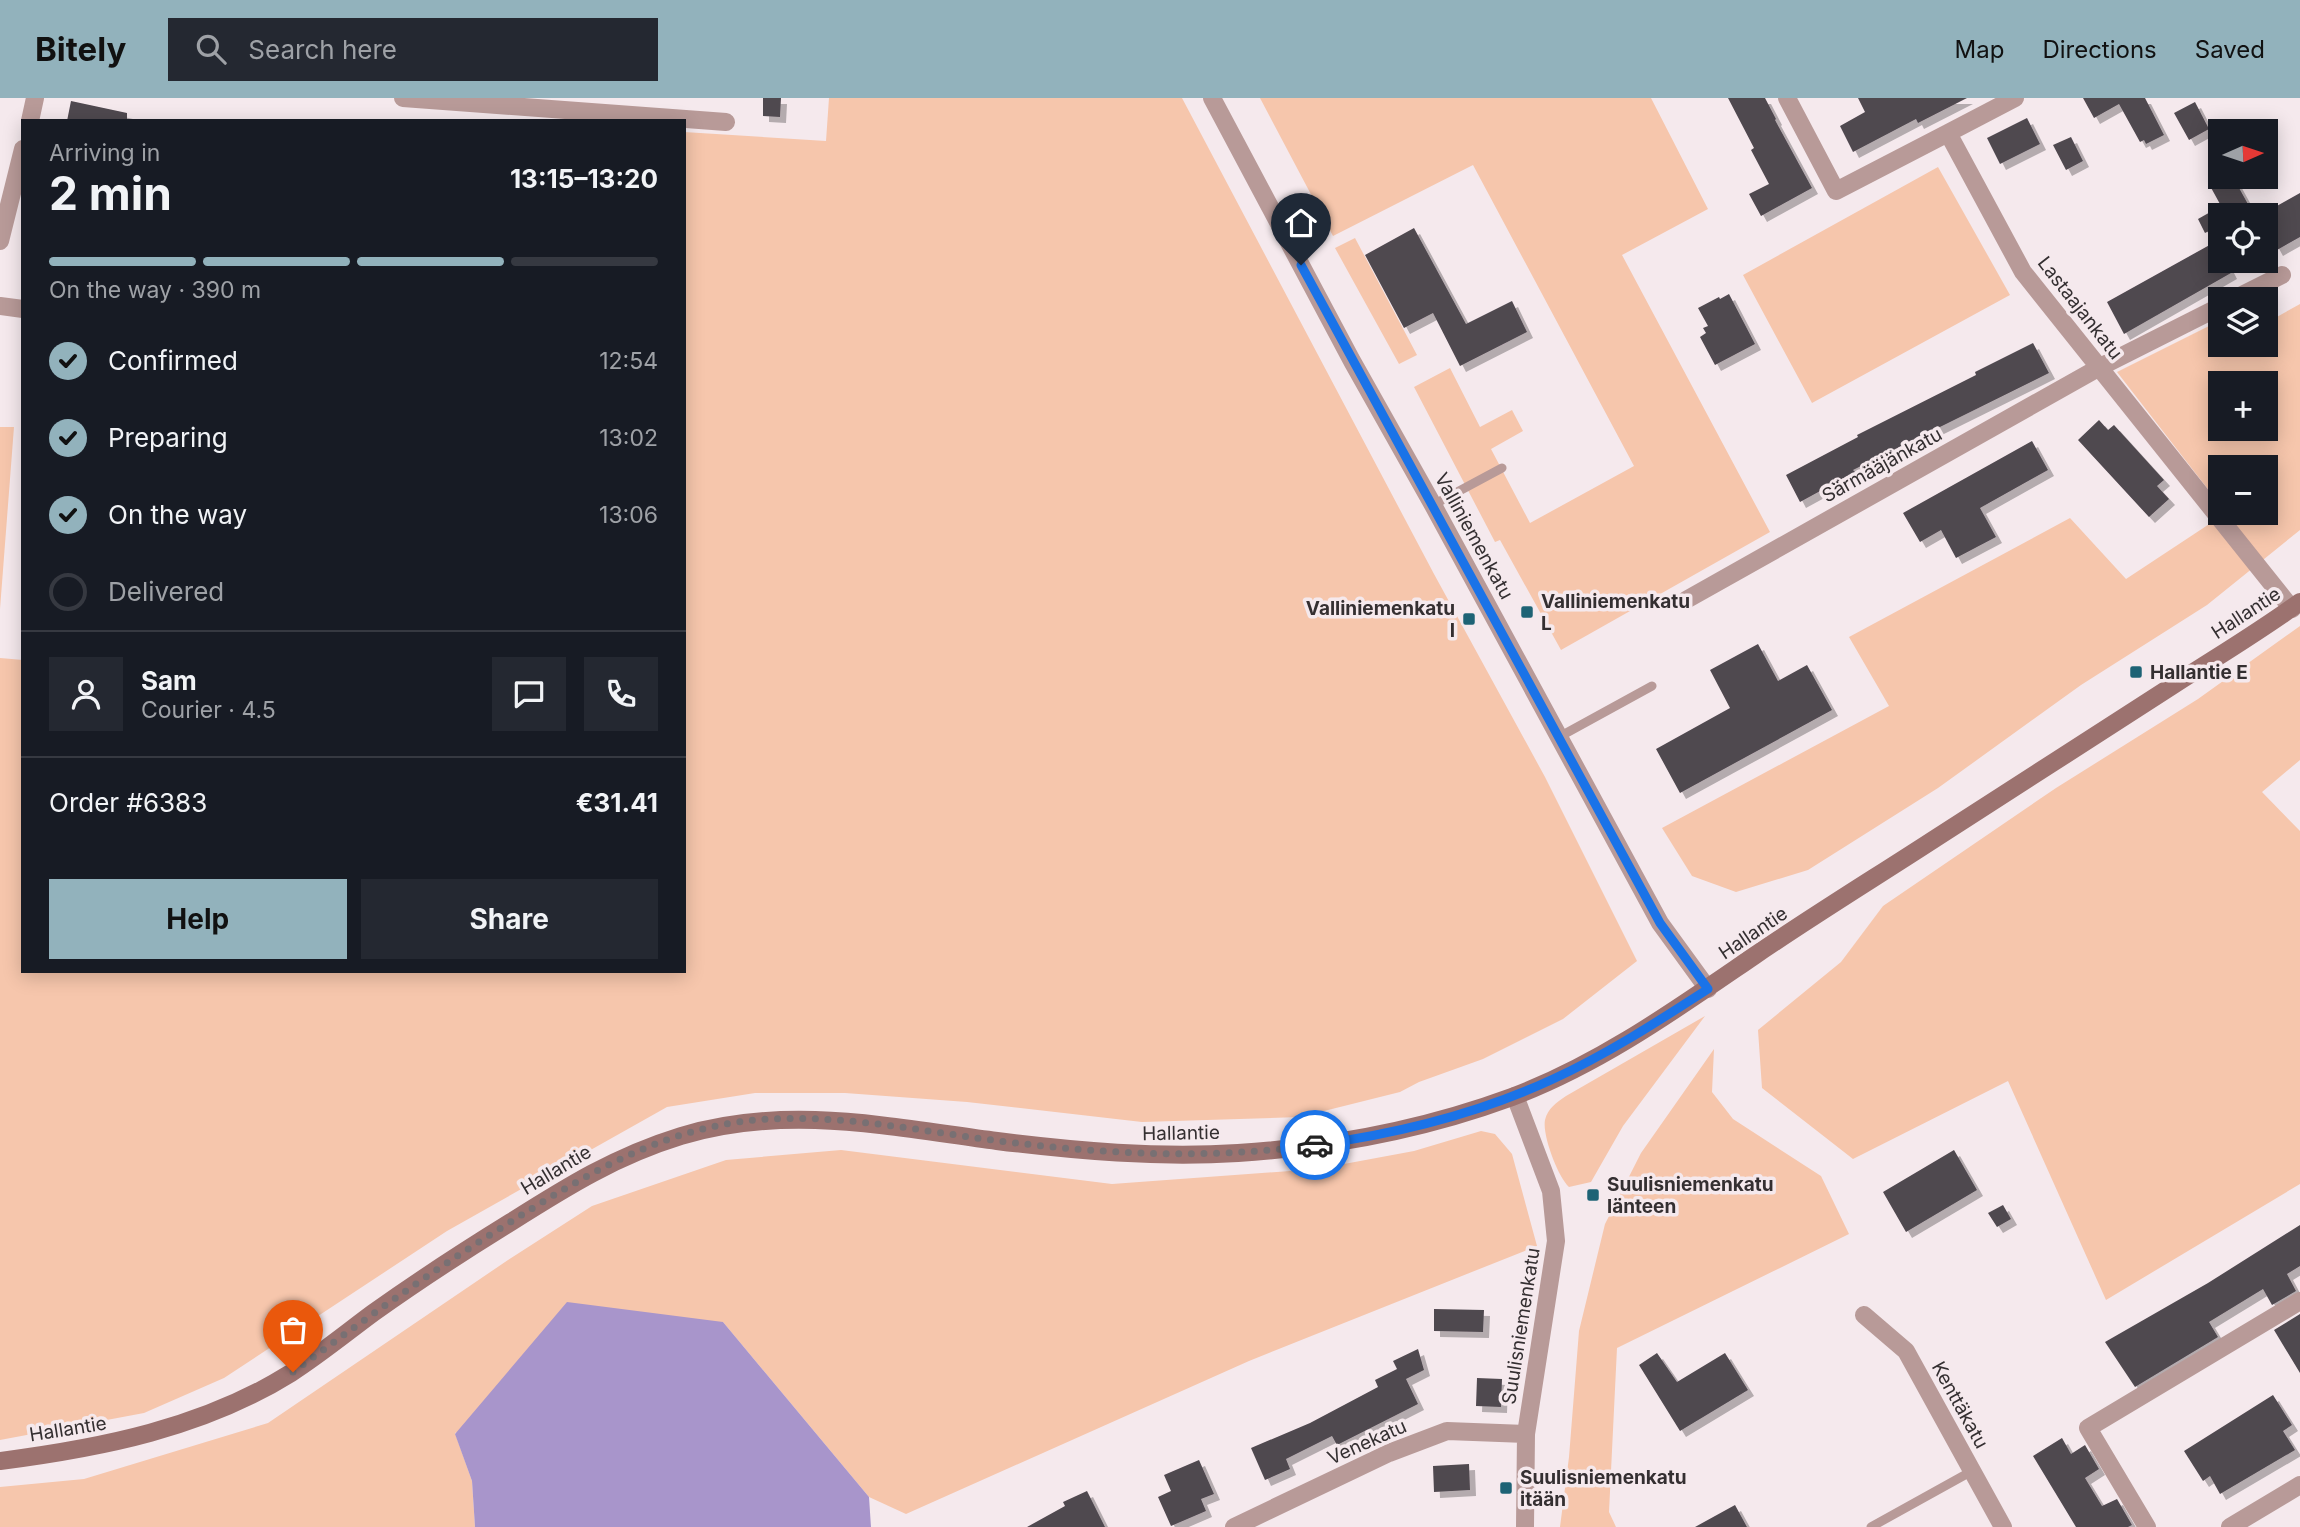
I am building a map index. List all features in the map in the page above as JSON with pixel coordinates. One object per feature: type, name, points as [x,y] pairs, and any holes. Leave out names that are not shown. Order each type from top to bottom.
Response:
[{"type":"street","points":[[30,119],[35,98]]},
{"type":"street","points":[[403,98],[522,102],[726,122]]},
{"type":"street","name":"Valliniemenkatu","points":[[1212,98],[1352,361],[1660,923],[1708,989]]},
{"type":"street","points":[[1787,98],[1836,191],[2015,98]]},
{"type":"street","name":"Lastaajankatu","points":[[1948,133],[2023,272],[2296,605]]},
{"type":"street","points":[[0,241],[21,157]]},
{"type":"street","points":[[2258,287],[2282,275]]},
{"type":"street","points":[[0,306],[21,309]]},
{"type":"street","name":"Särmääjänkatu","points":[[1686,600],[2100,367],[2208,313]]},
{"type":"street","name":"Hallantie","points":[[0,1461],[135,1439],[200,1417],[255,1392],[293,1372],[425,1276],[586,1175],[631,1153],[718,1125],[757,1120],[811,1119],[870,1123],[1067,1149],[1196,1155],[1361,1139],[1430,1122],[1515,1096],[1587,1062],[1708,989],[2296,605]]},
{"type":"street","name":"Suulisniemenkatu","points":[[1515,1096],[1550,1191],[1556,1241],[1527,1434],[1525,1527]]},
{"type":"street","points":[[2147,1527],[2088,1428],[2300,1301]]},
{"type":"street","name":"Kenttäkatu","points":[[1864,1315],[1906,1351],[2003,1527]]},
{"type":"street","name":"Venekatu","points":[[1234,1527],[1389,1453],[1447,1431],[1527,1434]]},
{"type":"street","points":[[2230,1527],[2300,1485]]},
{"type":"lane","points":[[1433,505],[1502,468]]},
{"type":"lane","points":[[1559,737],[1652,686]]},
{"type":"lane","points":[[1871,1527],[1972,1471]]},
{"type":"shaded area","points":[[829,98],[1182,98],[1434,574],[1545,777],[1637,961],[1563,1019],[1483,1059],[1419,1082],[1400,1092],[1300,1117],[1142,1122],[967,1102],[845,1093],[755,1093],[667,1107],[447,1231],[224,1378],[144,1413],[0,1440],[0,658],[21,660],[21,973],[686,973],[686,132],[826,141]]},
{"type":"shaded area","points":[[1260,98],[1651,98],[1708,209],[1622,255],[1770,532],[1561,650],[1500,540],[1495,542],[1414,387],[1450,368],[1480,427],[1512,410],[1523,431],[1491,449],[1530,523],[1634,466],[1473,165],[1333,236]]},
{"type":"shaded area","points":[[1938,167],[2010,295],[1812,403],[1743,275]]},
{"type":"shaded area","points":[[1355,238],[1417,355],[1399,364],[1335,248]]},
{"type":"shaded area","points":[[2300,304],[2300,530],[2207,605],[2081,685],[1938,788],[1808,870],[1736,892],[1692,876],[1662,828],[1889,706],[1849,637],[2070,518],[2126,579],[2208,525],[2278,525],[2278,455],[2208,455],[2208,489],[2117,372],[2208,326],[2208,357],[2278,357],[2278,316]]},
{"type":"shaded area","points":[[0,427],[14,427],[0,609]]},
{"type":"shaded area","points":[[2300,626],[2300,760],[2262,792],[2300,831],[2300,1184],[2106,1300],[2008,1081],[1853,1159],[1762,1088],[1758,1030],[1841,962],[1883,906],[2056,788],[2198,699]]},
{"type":"shaded area","points":[[1705,1016],[1623,1126],[1591,1182],[1569,1187],[1548,1145],[1545,1120],[1550,1109],[1566,1096]]},
{"type":"shaded area","points":[[1714,1049],[1712,1092],[1733,1119],[1821,1176],[1849,1234],[1617,1348],[1609,1512],[1616,1527],[1560,1527],[1569,1457],[1579,1331],[1605,1224],[1641,1153]]},
{"type":"shaded area","points":[[1481,1131],[1495,1134],[1512,1154],[1537,1246],[1249,1361],[906,1514],[869,1497],[723,1322],[455,1433],[472,1481],[475,1527],[0,1527],[0,1487],[84,1479],[268,1423],[592,1206],[726,1160],[841,1150],[1112,1184],[1317,1169],[1414,1151]]},
{"type":"shaded area","points":[[567,1302],[723,1322],[869,1497],[871,1527],[475,1527],[472,1481],[455,1434]]},
{"type":"building","points":[[763,98],[781,98],[780,117],[763,116]]},
{"type":"building","points":[[1728,98],[1765,98],[1812,188],[1761,216],[1749,194],[1769,184]]},
{"type":"building","points":[[1858,98],[1967,98],[1918,123],[1916,119],[1853,152],[1840,126],[1865,112]]},
{"type":"building","points":[[2083,98],[2145,98],[2164,135],[2146,144],[2144,140],[2140,142],[2119,104],[2094,118]]},
{"type":"building","points":[[71,101],[127,113],[127,119],[67,119]]},
{"type":"building","points":[[2195,102],[2208,130],[2189,140],[2174,113]]},
{"type":"building","points":[[2027,118],[2040,144],[2000,164],[1987,138]]},
{"type":"building","points":[[2071,137],[2083,161],[2066,170],[2053,145]]},
{"type":"building","points":[[2212,189],[2240,189],[2247,203],[2219,203]]},
{"type":"building","points":[[2300,193],[2300,237],[2278,249],[2278,205]]},
{"type":"building","points":[[2208,213],[2208,232],[2205,233],[2198,219]]},
{"type":"building","points":[[1414,228],[1466,324],[1512,301],[1527,332],[1460,366],[1433,313],[1404,328],[1365,255]]},
{"type":"building","points":[[2208,246],[2208,273],[2231,273],[2124,334],[2107,302]]},
{"type":"building","points":[[1729,294],[1755,344],[1715,365],[1700,337],[1706,333],[1703,328],[1708,326],[1698,308]]},
{"type":"building","points":[[2033,343],[2049,373],[1853,470],[1855,472],[1800,502],[1786,475]]},
{"type":"building","points":[[2099,420],[2108,430],[2114,425],[2164,480],[2157,486],[2169,499],[2149,517],[2078,440]]},
{"type":"building","points":[[2032,441],[2048,470],[1980,508],[1996,537],[1956,558],[1941,530],[1920,542],[1903,513]]},
{"type":"building","points":[[1758,644],[1778,681],[1807,665],[1832,710],[1680,793],[1656,749],[1730,708],[1710,670]]},
{"type":"building","points":[[1954,1150],[1977,1190],[1906,1232],[1883,1192]]},
{"type":"building","points":[[2003,1205],[2011,1219],[1997,1227],[1988,1213]]},
{"type":"building","points":[[2300,1225],[2300,1266],[2287,1274],[2296,1291],[2272,1305],[2263,1289],[2209,1322],[2218,1337],[2135,1387],[2105,1342],[2208,1283]]},
{"type":"building","points":[[1434,1309],[1484,1310],[1483,1332],[1434,1331]]},
{"type":"building","points":[[2300,1314],[2300,1373],[2274,1330]]},
{"type":"building","points":[[1418,1349],[1424,1370],[1406,1379],[1418,1404],[1337,1445],[1332,1436],[1286,1459],[1290,1469],[1265,1480],[1251,1448],[1310,1423],[1378,1387],[1375,1380],[1397,1369],[1393,1361]]},
{"type":"building","points":[[1657,1353],[1677,1382],[1725,1353],[1748,1390],[1680,1431],[1639,1365]]},
{"type":"building","points":[[1477,1378],[1502,1379],[1501,1407],[1476,1406]]},
{"type":"building","points":[[2273,1395],[2292,1425],[2283,1431],[2295,1450],[2220,1494],[2210,1476],[2203,1481],[2184,1451]]},
{"type":"building","points":[[2062,1438],[2071,1454],[2085,1445],[2099,1469],[2085,1478],[2102,1506],[2117,1499],[2132,1525],[2076,1527],[2033,1456]]},
{"type":"building","points":[[1199,1460],[1214,1494],[1201,1499],[1206,1511],[1171,1526],[1158,1497],[1171,1491],[1164,1475]]},
{"type":"building","points":[[1469,1464],[1470,1490],[1434,1492],[1433,1466]]},
{"type":"building","points":[[1087,1491],[1105,1527],[1027,1527],[1065,1506],[1063,1502]]},
{"type":"building","points":[[1735,1505],[1747,1527],[1695,1527]]},
{"type":"way so far","points":[[293,1372],[425,1276],[586,1175],[631,1153],[718,1125],[757,1120],[811,1119],[870,1123],[1067,1149],[1130,1154],[1196,1155],[1315,1145]]},
{"type":"place","name":"Valliniemenkatu L","points":[[1527,612]]},
{"type":"place","name":"Valliniemenkatu I","points":[[1469,619]]},
{"type":"place","name":"Hallantie E","points":[[2136,672]]},
{"type":"place","name":"Suulisniemenkatu länteen","points":[[1593,1195]]},
{"type":"place","name":"Suulisniemenkatu itään","points":[[1506,1488]]},
{"type":"route","points":[[1301,265],[1660,923],[1708,989],[1587,1062],[1515,1096],[1467,1112],[1361,1139],[1315,1145]]}]
